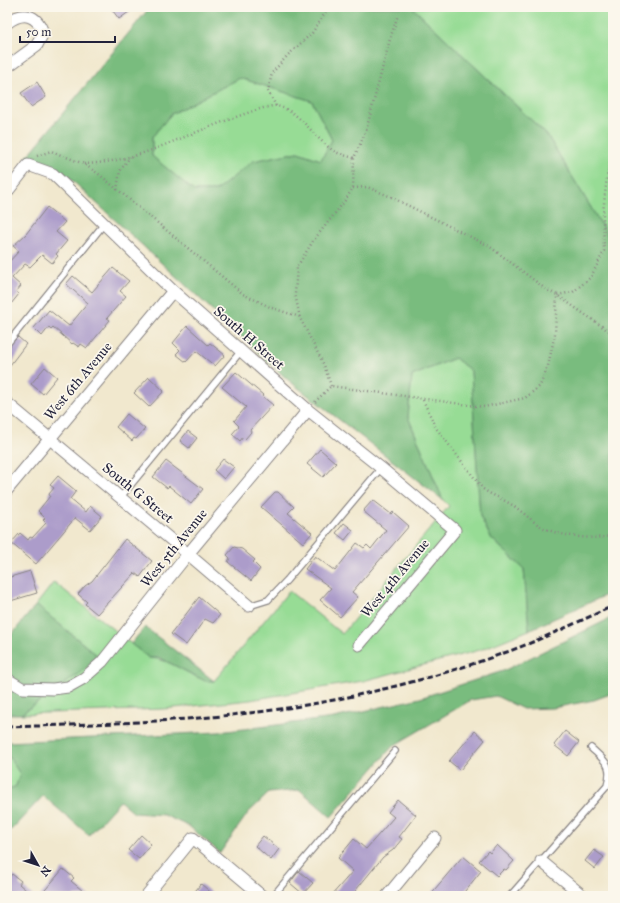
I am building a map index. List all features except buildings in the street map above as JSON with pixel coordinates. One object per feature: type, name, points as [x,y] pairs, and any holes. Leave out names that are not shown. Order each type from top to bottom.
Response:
[{"type":"street","points":[[7,23],[15,17],[26,15],[34,18],[40,25],[43,34],[37,44],[7,67]]},
{"type":"street","points":[[7,192],[28,165]]},
{"type":"street","name":"South H Street","points":[[28,165],[53,174],[173,291],[240,351],[308,410],[381,468],[455,530]]},
{"type":"street","name":"West 6th Avenue","points":[[7,490],[173,291]]},
{"type":"street","name":"South G Street","points":[[7,403],[49,440],[249,606]]},
{"type":"street","name":"West 5th Avenue","points":[[7,679],[22,688],[53,689],[68,687],[84,678],[102,662],[188,554],[308,410]]},
{"type":"street","name":"West 4th Avenue","points":[[359,645],[455,530]]},
{"type":"street","points":[[146,896],[193,838],[262,896]]},
{"type":"street","points":[[387,896],[435,838]]},
{"type":"street","points":[[541,861],[583,896]]},
{"type":"lane","points":[[7,344],[104,224]]},
{"type":"lane","points":[[120,498],[240,351]]},
{"type":"lane","points":[[249,606],[268,600],[287,580],[381,468]]},
{"type":"lane","points":[[510,896],[606,786],[610,775],[609,765],[591,748]]},
{"type":"lane","points":[[273,896],[395,751]]},
{"type":"path","points":[[276,106],[268,91],[272,72],[312,33],[329,7]]},
{"type":"path","points":[[331,386],[324,365],[300,318],[295,294],[297,267],[312,241],[353,188],[354,158],[366,131],[390,39],[398,15]]},
{"type":"path","points":[[84,164],[101,163],[130,157],[208,129],[244,114],[276,106],[288,110],[299,118],[334,151],[354,158]]},
{"type":"path","points":[[28,165],[35,157],[51,151],[84,164],[243,294],[272,308],[300,318]]},
{"type":"path","points":[[557,295],[573,292],[591,277],[604,251],[603,213],[607,176],[613,151]]},
{"type":"path","points":[[117,190],[120,171],[130,157]]},
{"type":"path","points":[[353,188],[367,188],[389,196],[490,246],[547,290],[557,295],[613,334]]},
{"type":"path","points":[[331,386],[423,400],[484,407],[525,398],[540,386],[548,366],[554,334],[557,295]]},
{"type":"path","points":[[308,410],[331,386]]},
{"type":"path","points":[[423,400],[436,428],[465,467],[488,493],[508,502],[546,529],[576,537],[608,537],[613,535]]},
{"type":"green space","points":[[150,7],[412,7],[547,135],[613,244],[613,592],[529,630],[524,569],[491,538],[480,516],[471,371],[455,358],[412,376],[408,417],[443,500],[288,380],[64,173],[26,158]],"holes":[[[240,78],[312,101],[332,140],[321,160],[298,152],[253,161],[216,191],[194,191],[152,156],[152,137],[171,114]]]},
{"type":"green space","points":[[412,7],[613,7],[613,244],[547,135]]},
{"type":"green space","points":[[240,78],[312,101],[332,140],[321,160],[298,152],[254,161],[216,191],[194,191],[152,156],[152,137],[171,114]]},
{"type":"green space","points":[[455,358],[471,371],[480,516],[491,538],[524,569],[529,630],[480,650],[363,681],[250,700],[164,709],[21,714],[83,671],[98,656],[36,605],[54,582],[149,658],[166,661],[205,680],[214,681],[289,591],[342,634],[449,506],[443,500],[408,417],[412,376]]},
{"type":"green space","points":[[36,605],[98,656],[83,671],[21,714],[7,714],[7,640]]},
{"type":"green space","points":[[613,617],[613,693],[594,700],[553,708],[523,709],[496,696],[471,700],[393,746],[331,817],[300,790],[269,793],[248,813],[220,853],[190,827],[164,815],[134,813],[120,801],[89,835],[43,796],[10,831],[7,828],[7,791],[16,786],[20,774],[7,754],[7,742],[219,732],[334,718],[420,698],[503,671]]},
{"type":"green space","points":[[145,627],[214,681],[205,681],[160,658],[149,658],[131,644]]},
{"type":"green space","points":[[7,754],[20,774],[16,786],[7,791]]},
{"type":"railway","points":[[7,727],[137,722],[224,716],[267,711],[353,696],[429,677],[486,660],[559,631],[613,606]]}]
